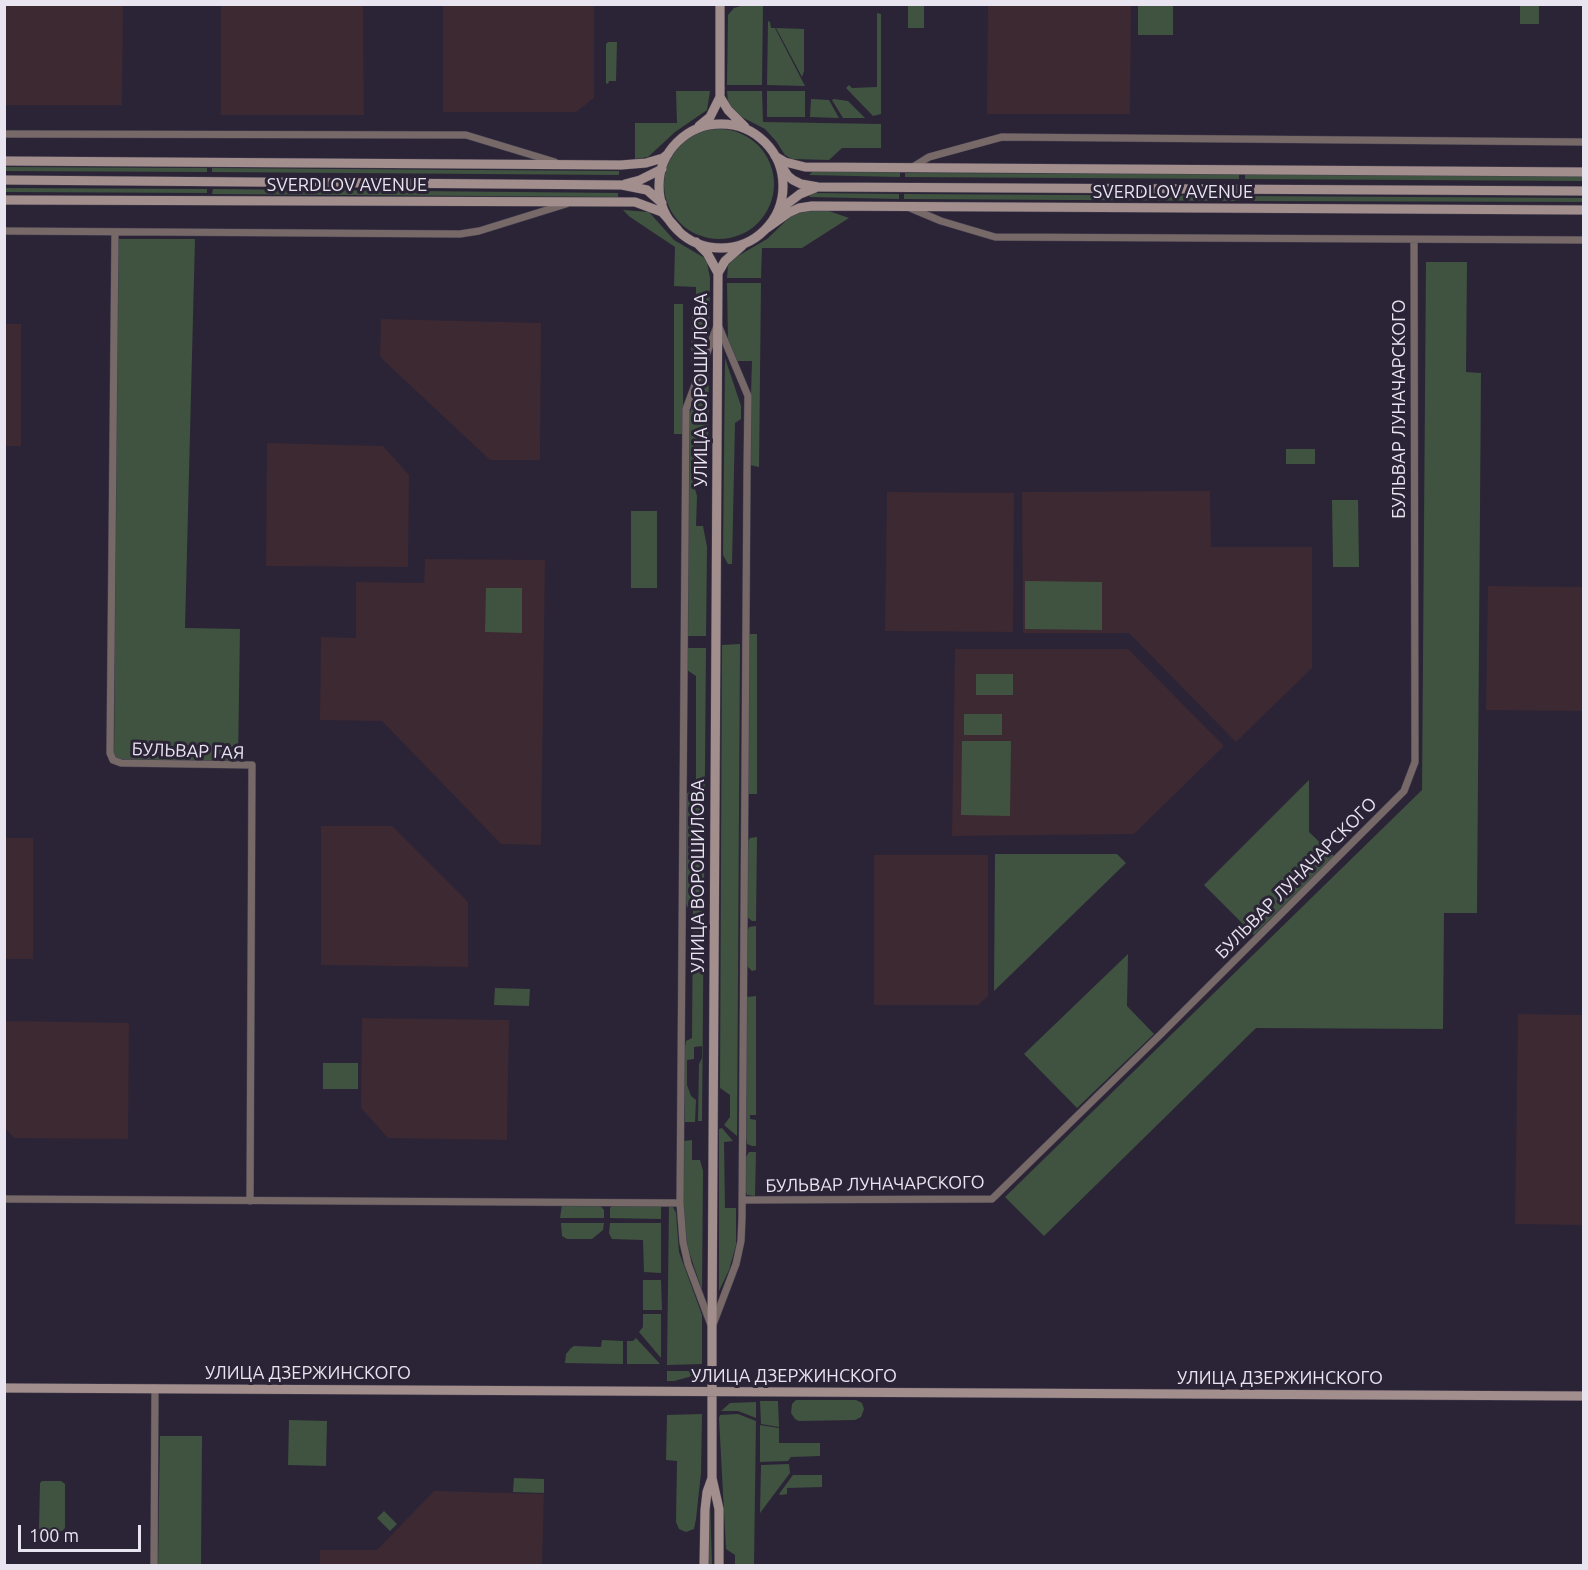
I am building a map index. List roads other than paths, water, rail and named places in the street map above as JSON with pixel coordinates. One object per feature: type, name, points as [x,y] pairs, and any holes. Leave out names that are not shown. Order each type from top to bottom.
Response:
[{"type":"main road","points":[[718,273],[707,253],[678,230],[666,214],[660,191],[662,170],[668,154],[680,139],[710,117],[720,97],[720,4]]},
{"type":"main road","points":[[718,273],[734,252],[767,228],[777,213],[782,196],[783,178],[778,160],[763,140],[734,118],[720,97]]},
{"type":"main road","points":[[692,131],[719,124],[750,131]]},
{"type":"main road","name":"SVERDLOV AVENUE","points":[[4,161],[564,165],[646,163],[663,158],[668,154]]},
{"type":"main road","name":"SVERDLOV AVENUE","points":[[778,160],[805,167],[1584,172]]},
{"type":"main road","name":"SVERDLOV AVENUE","points":[[778,160],[793,180],[818,187],[1584,191]]},
{"type":"main road","name":"SVERDLOV AVENUE","points":[[4,180],[622,184],[640,180],[662,170]]},
{"type":"main road","name":"SVERDLOV AVENUE","points":[[622,184],[646,190],[662,203]]},
{"type":"main road","name":"SVERDLOV AVENUE","points":[[777,213],[792,199],[818,187]]},
{"type":"main road","name":"SVERDLOV AVENUE","points":[[4,200],[635,202],[662,212],[678,230]]},
{"type":"main road","name":"SVERDLOV AVENUE","points":[[767,228],[788,213],[812,206],[1584,210]]},
{"type":"main road","points":[[696,242],[718,248],[749,241]]},
{"type":"main road","name":"УЛИЦА ВОРОШИЛОВА","points":[[718,273],[712,1478],[718,1509],[719,1566]]},
{"type":"main road","name":"УЛИЦА ДЗЕРЖИНСКОГО","points":[[4,1388],[1584,1396]]},
{"type":"main road","name":"УЛИЦА ВОРОШИЛОВА","points":[[704,1566],[705,1510],[707,1492],[712,1478]]},
{"type":"street","points":[[4,134],[466,135],[564,165]]},
{"type":"street","points":[[912,167],[929,157],[1002,137],[1584,142]]},
{"type":"street","points":[[4,231],[460,234],[479,231],[574,202]]},
{"type":"street","points":[[910,208],[941,221],[994,237],[1584,240]]},
{"type":"street","name":"БУЛЬВАР ГАЯ","points":[[114,232],[110,753],[113,760],[120,763],[252,765],[250,1201]]},
{"type":"street","name":"БУЛЬВАР ЛУНАЧАРСКОГО","points":[[742,1200],[992,1199],[1404,791],[1415,762],[1414,240]]},
{"type":"street","points":[[712,1328],[736,1264],[741,1241],[748,396],[718,323]]},
{"type":"street","points":[[712,1328],[688,1264],[683,1242],[680,1203],[687,409],[718,323]]},
{"type":"street","points":[[4,1199],[680,1203]]},
{"type":"street","points":[[154,1566],[155,1388]]}]
